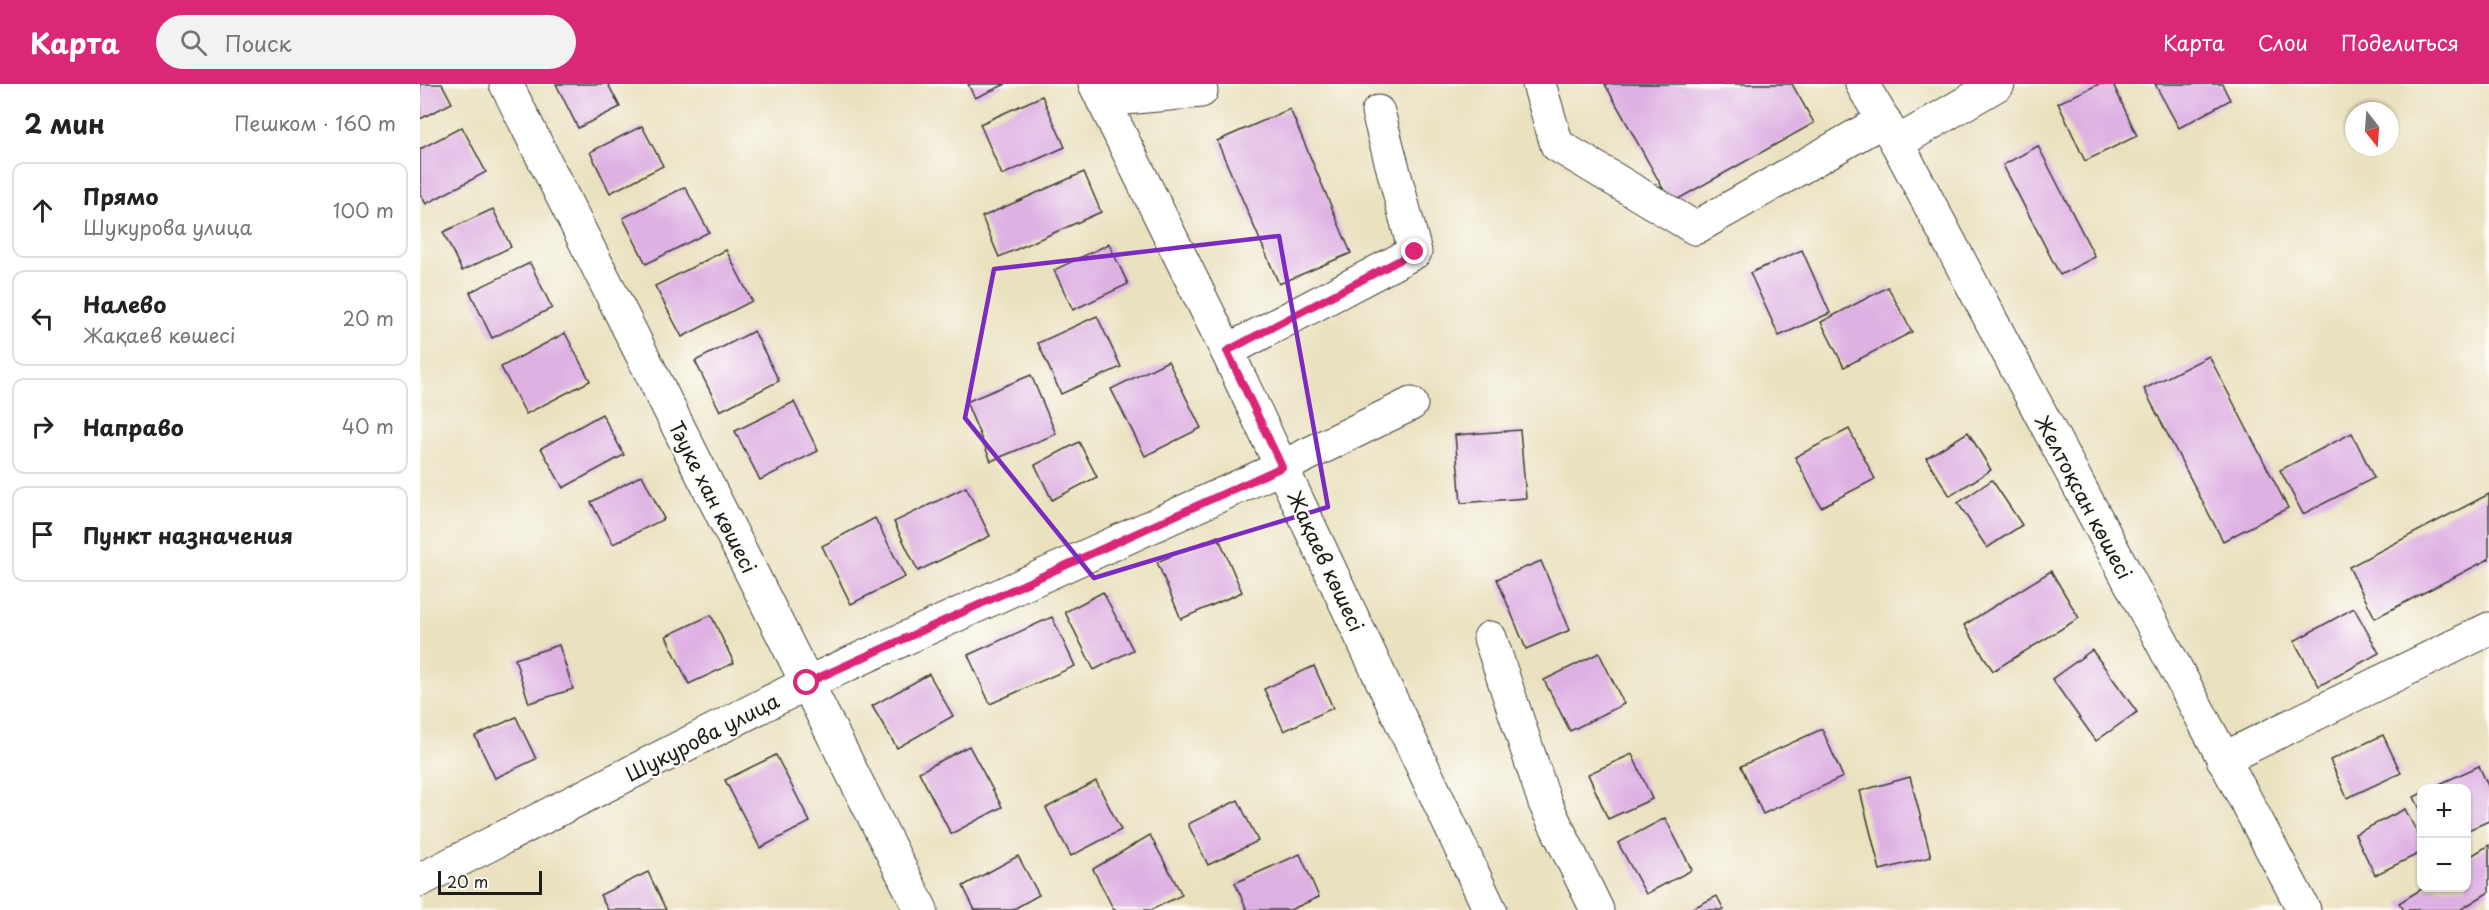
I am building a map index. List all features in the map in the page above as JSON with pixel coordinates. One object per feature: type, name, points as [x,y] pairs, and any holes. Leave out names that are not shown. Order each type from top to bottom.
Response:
[{"type":"street","name":"Тәуке хан көшесі","points":[[506,84],[921,910]]},
{"type":"street","points":[[1539,84],[1557,145],[1695,228],[1890,132],[1998,84]]},
{"type":"street","name":"Желтоқсан көшесі","points":[[1862,84],[1890,132],[2304,910]]},
{"type":"street","points":[[1099,92],[1201,91]]},
{"type":"street","name":"Жақаев көшесі","points":[[1099,92],[1227,351],[1490,910]]},
{"type":"street","points":[[1227,351],[1415,252],[1378,112]]},
{"type":"street","name":"Шукурова улица","points":[[420,880],[807,683],[1282,467],[1411,404]]},
{"type":"street","points":[[2223,759],[2489,629]]},
{"type":"street","points":[[1490,638],[1545,803],[1597,910]]},
{"type":"highlighted area","points":[[1279,236],[1328,507],[1094,578],[965,418],[994,269]]},
{"type":"building","points":[[420,84],[442,84],[452,103],[420,119]]},
{"type":"building","points":[[556,84],[608,84],[620,107],[578,128]]},
{"type":"building","points":[[968,84],[1006,84],[975,98]]},
{"type":"building","points":[[1605,84],[1792,84],[1814,123],[1671,203]]},
{"type":"building","points":[[2099,84],[2113,84],[2137,136],[2085,161],[2058,103]]},
{"type":"building","points":[[2155,84],[2222,84],[2230,100],[2179,128]]},
{"type":"building","points":[[1042,96],[1065,147],[1002,175],[980,124]]},
{"type":"building","points":[[1290,109],[1351,253],[1279,284],[1217,141]]},
{"type":"building","points":[[642,126],[663,166],[610,193],[590,152]]},
{"type":"building","points":[[462,127],[486,172],[426,204],[420,194],[420,149]]},
{"type":"building","points":[[2038,146],[2095,257],[2060,275],[2003,165]]},
{"type":"building","points":[[1084,172],[1101,212],[999,257],[982,217]]},
{"type":"building","points":[[685,187],[709,232],[646,264],[623,218]]},
{"type":"building","points":[[493,209],[511,247],[462,271],[443,232]]},
{"type":"building","points":[[1109,244],[1128,284],[1073,310],[1054,270]]},
{"type":"building","points":[[726,250],[752,301],[682,337],[655,286]]},
{"type":"building","points":[[1802,250],[1830,313],[1779,336],[1750,273]]},
{"type":"building","points":[[530,263],[552,308],[492,338],[470,292]]},
{"type":"building","points":[[1888,287],[1912,332],[1844,367],[1821,322]]},
{"type":"building","points":[[1097,316],[1121,367],[1061,394],[1038,343]]},
{"type":"building","points":[[754,331],[779,381],[720,411],[695,361]]},
{"type":"building","points":[[565,333],[590,381],[526,414],[501,367]]},
{"type":"building","points":[[2209,356],[2288,508],[2223,541],[2144,389]]},
{"type":"building","points":[[1168,361],[1201,428],[1145,456],[1111,389]]},
{"type":"building","points":[[1031,375],[1056,434],[991,461],[966,402]]},
{"type":"building","points":[[794,402],[818,451],[760,480],[735,431]]},
{"type":"building","points":[[602,414],[624,455],[563,488],[541,448]]},
{"type":"building","points":[[1849,429],[1875,479],[1821,507],[1795,457]]},
{"type":"building","points":[[1520,430],[1526,498],[1461,503],[1455,435]]},
{"type":"building","points":[[1968,432],[1991,470],[1950,496],[1926,458]]},
{"type":"building","points":[[2352,433],[2374,478],[2303,514],[2280,470]]},
{"type":"building","points":[[1079,442],[1097,477],[1052,500],[1035,465]]},
{"type":"building","points":[[642,475],[664,519],[613,544],[591,502]]},
{"type":"building","points":[[1992,480],[2022,525],[1987,548],[1958,503]]},
{"type":"building","points":[[966,487],[990,536],[918,571],[894,522]]},
{"type":"building","points":[[2489,494],[2489,559],[2375,618],[2349,567]]},
{"type":"building","points":[[875,518],[905,577],[851,604],[822,546]]},
{"type":"building","points":[[1218,536],[1242,592],[1181,619],[1157,562]]},
{"type":"building","points":[[1541,561],[1570,630],[1526,649],[1497,579]]},
{"type":"building","points":[[2051,571],[2079,618],[1993,671],[1964,625]]},
{"type":"building","points":[[1103,592],[1133,650],[1094,670],[1065,612]]},
{"type":"building","points":[[2354,608],[2379,653],[2319,686],[2294,641]]},
{"type":"building","points":[[711,615],[734,663],[689,684],[666,636]]},
{"type":"building","points":[[1052,617],[1075,666],[990,704],[968,655]]},
{"type":"building","points":[[559,645],[573,689],[529,703],[515,659]]},
{"type":"building","points":[[2092,650],[2137,712],[2096,741],[2052,679]]},
{"type":"building","points":[[1599,653],[1624,704],[1570,731],[1544,680]]},
{"type":"building","points":[[1314,666],[1333,708],[1284,731],[1264,689]]},
{"type":"building","points":[[929,674],[953,716],[897,748],[872,706]]},
{"type":"building","points":[[516,717],[536,759],[495,778],[475,736]]},
{"type":"building","points":[[1822,729],[1843,777],[1763,814],[1741,766]]},
{"type":"building","points":[[2383,735],[2401,773],[2347,798],[2330,760]]},
{"type":"building","points":[[969,746],[1002,807],[951,834],[919,772]]},
{"type":"building","points":[[1632,754],[1652,799],[1608,819],[1588,774]]},
{"type":"building","points":[[776,755],[810,822],[760,848],[725,780]]},
{"type":"building","points":[[2479,766],[2489,788],[2489,821],[2471,829],[2471,784],[2440,784]]},
{"type":"building","points":[[1910,777],[1931,857],[1880,870],[1860,791]]},
{"type":"building","points":[[1096,781],[1121,830],[1071,856],[1046,808]]},
{"type":"building","points":[[1238,800],[1258,841],[1208,865],[1188,824]]},
{"type":"building","points":[[2405,809],[2417,832],[2417,854],[2375,875],[2355,834]]},
{"type":"building","points":[[1665,818],[1692,870],[1646,894],[1618,843]]},
{"type":"building","points":[[1150,835],[1182,895],[1151,910],[1114,910],[1093,869]]},
{"type":"building","points":[[2489,845],[2489,892],[2460,910],[2404,910],[2399,903],[2417,892],[2471,892],[2471,856]]},
{"type":"building","points":[[1300,854],[1319,897],[1290,910],[1247,910],[1235,883]]},
{"type":"building","points":[[1018,856],[1039,895],[1012,910],[975,910],[963,886]]},
{"type":"building","points":[[648,872],[666,910],[608,910],[600,895]]},
{"type":"building","points":[[1717,896],[1724,910],[1689,910]]},
{"type":"route","points":[[807,683],[1282,467],[1227,351],[1415,252]]}]
